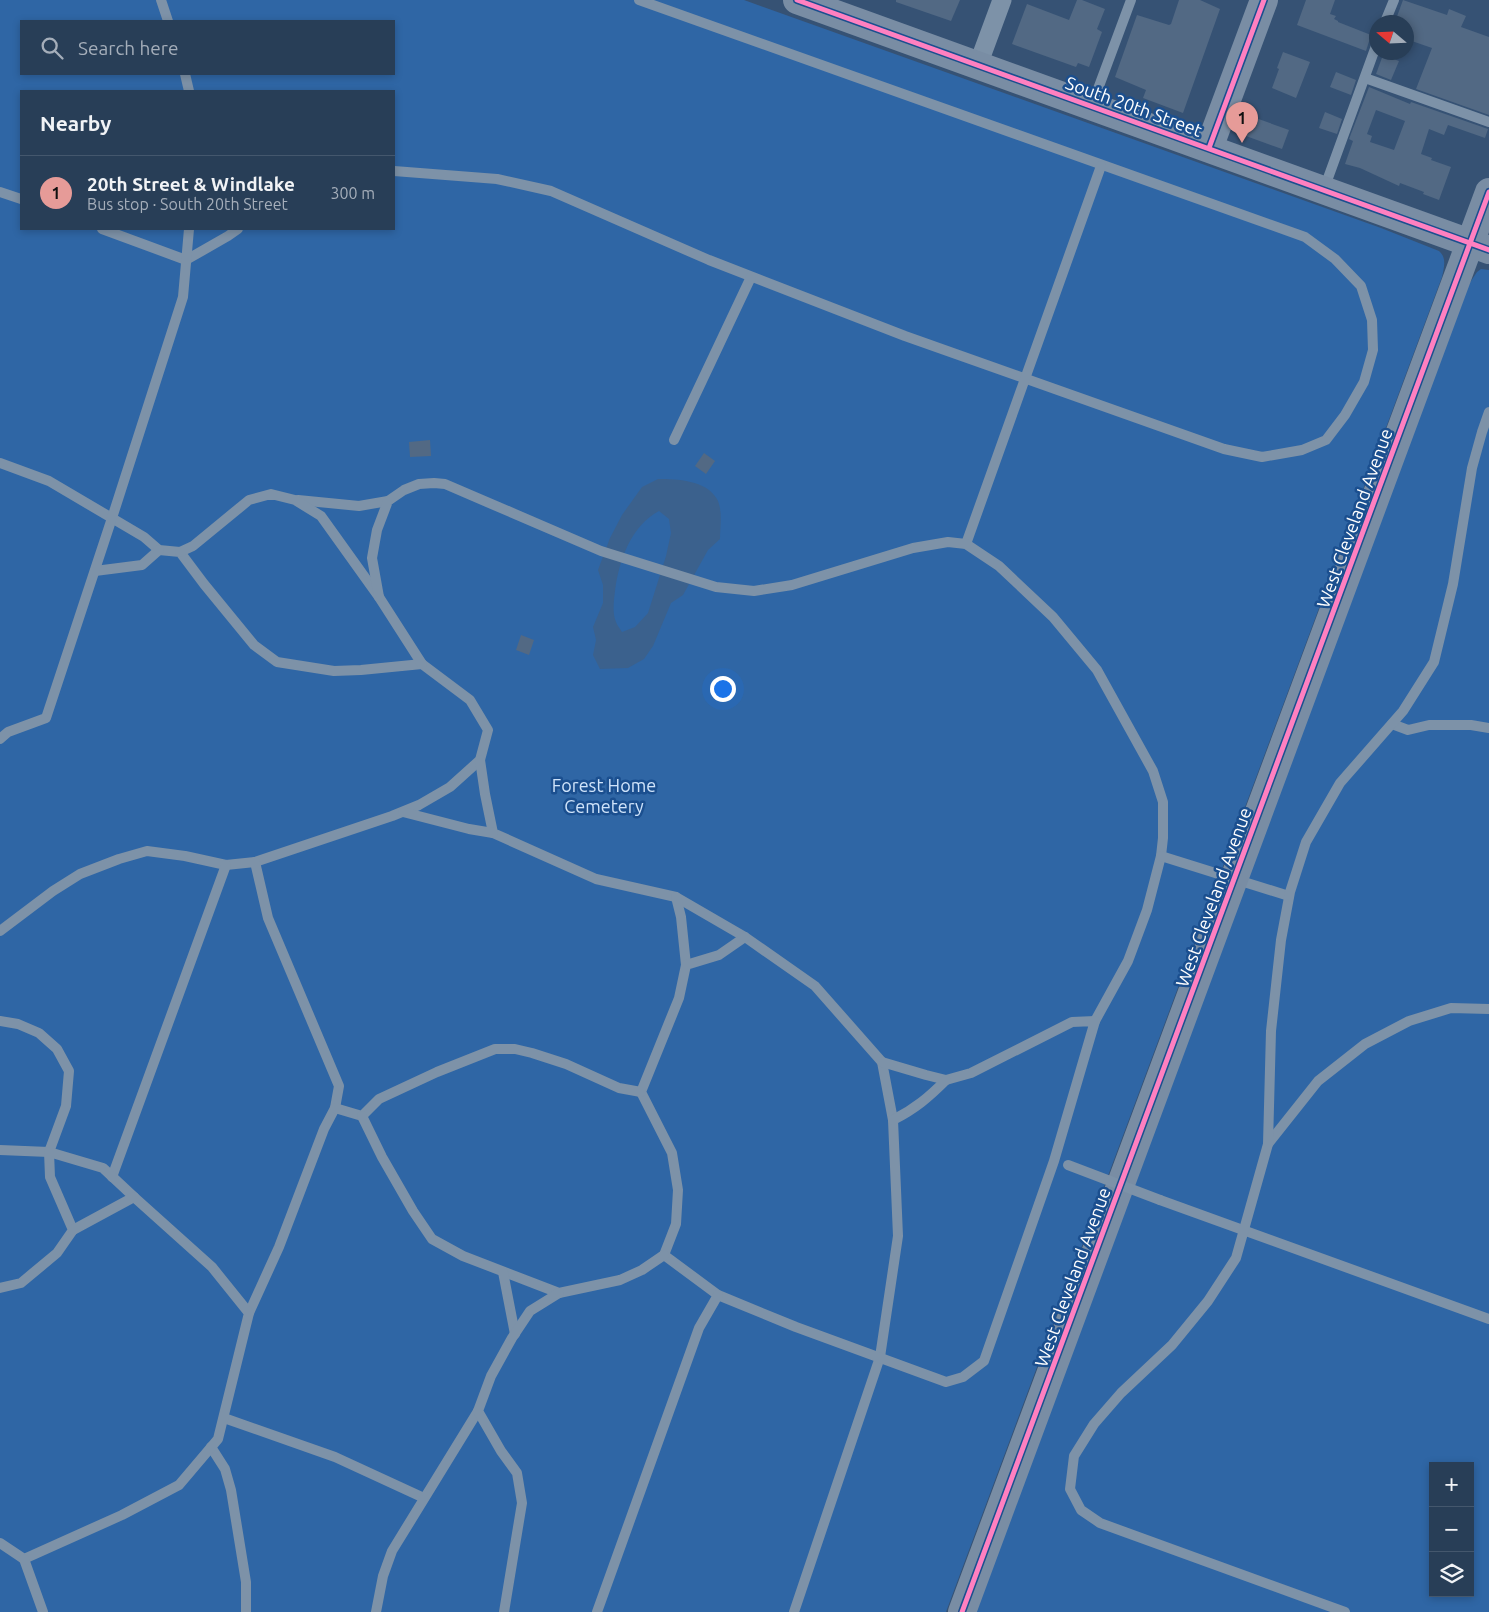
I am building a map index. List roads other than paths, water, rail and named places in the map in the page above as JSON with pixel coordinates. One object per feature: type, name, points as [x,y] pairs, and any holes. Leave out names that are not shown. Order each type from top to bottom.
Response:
[{"type":"street","name":"South 20th Street","points":[[797,0],[1480,247]]},
{"type":"street","points":[[978,65],[1002,0]]},
{"type":"street","points":[[1209,148],[1264,0]]},
{"type":"street","name":"West Cleveland Avenue","points":[[962,1612],[1235,878],[1480,247],[1489,192]]},
{"type":"lane","points":[[161,0],[168,20]]},
{"type":"lane","points":[[395,171],[498,179],[551,191],[752,277],[904,336],[1224,449],[1262,457],[1302,450],[1326,440],[1345,414],[1364,382],[1373,350],[1372,320],[1361,286],[1335,259],[1305,237],[1101,166],[639,0]]},
{"type":"lane","points":[[1092,106],[1131,0]]},
{"type":"lane","points":[[1388,15],[1394,0]]},
{"type":"lane","points":[[1323,190],[1371,60]]},
{"type":"lane","points":[[185,75],[189,90]]},
{"type":"lane","points":[[1365,78],[1489,122]]},
{"type":"lane","points":[[966,544],[1101,166]]},
{"type":"lane","points":[[0,192],[20,199]]},
{"type":"lane","points":[[105,230],[186,260]]},
{"type":"lane","points":[[0,739],[8,732],[46,718],[183,297],[189,230]]},
{"type":"lane","points":[[186,260],[237,230]]},
{"type":"lane","points":[[674,440],[752,277]]},
{"type":"lane","points":[[1345,1612],[1100,1523],[1081,1510],[1070,1489],[1074,1456],[1094,1424],[1121,1392],[1172,1345],[1208,1301],[1236,1258],[1268,1144],[1271,1031],[1281,940],[1289,896],[1306,842],[1340,783],[1403,711],[1434,662],[1453,584],[1472,468],[1489,412]]},
{"type":"lane","points":[[0,463],[49,481],[144,537],[159,550],[180,552],[193,546],[248,500],[272,494],[295,500],[359,506],[388,501],[404,490],[418,484],[434,483],[445,484],[601,551],[716,587],[754,591],[792,585],[913,548],[948,542],[966,544],[999,566],[1053,617],[1097,670],[1153,771],[1163,802],[1163,838],[1161,856],[1147,910],[1128,961],[1095,1021],[1054,1161],[984,1360],[964,1377],[946,1382],[796,1327],[718,1294],[664,1255]]},
{"type":"lane","points":[[295,500],[321,516],[379,596],[422,664],[470,700],[488,730],[480,760],[494,833]]},
{"type":"lane","points":[[379,596],[372,558],[377,530],[388,501]]},
{"type":"lane","points":[[95,571],[142,565],[159,550]]},
{"type":"lane","points":[[180,552],[254,645],[277,662],[334,671],[422,664]]},
{"type":"lane","points":[[1392,724],[1408,730],[1429,725],[1471,725],[1489,728]]},
{"type":"lane","points":[[0,931],[53,891],[80,874],[118,859],[147,851],[185,856],[226,865],[255,862],[419,805],[450,787],[480,760]]},
{"type":"lane","points":[[403,812],[469,829],[494,833],[596,879],[676,897],[745,937],[815,986],[882,1062],[893,1120],[898,1236],[880,1357],[794,1612]]},
{"type":"lane","points":[[1161,856],[1289,896]]},
{"type":"lane","points":[[24,1559],[122,1515],[179,1485],[218,1439],[249,1313],[279,1247],[324,1129],[335,1108],[339,1086],[268,918],[255,862]]},
{"type":"lane","points":[[112,1177],[226,865]]},
{"type":"lane","points":[[376,1612],[383,1576],[392,1551],[478,1411],[490,1376],[530,1311],[559,1293],[620,1280],[642,1270],[664,1255],[676,1224],[678,1190],[672,1153],[641,1092],[679,998],[686,965],[676,897]]},
{"type":"lane","points":[[686,965],[719,955],[745,937]]},
{"type":"lane","points":[[1268,1144],[1318,1081],[1365,1044],[1409,1021],[1451,1008],[1489,1009]]},
{"type":"lane","points":[[0,1021],[18,1024],[39,1033],[56,1049],[69,1071],[66,1106],[49,1152],[50,1177],[74,1230]]},
{"type":"lane","points":[[893,1120],[912,1110],[946,1080],[971,1073],[1072,1022],[1095,1021]]},
{"type":"lane","points":[[362,1116],[378,1099],[437,1072],[495,1049],[515,1049],[532,1053],[566,1064],[620,1088],[641,1092]]},
{"type":"lane","points":[[882,1062],[946,1080]]},
{"type":"lane","points":[[335,1108],[362,1116],[382,1157],[413,1211],[432,1239],[463,1256],[559,1293]]},
{"type":"lane","points":[[0,1150],[49,1152],[103,1168],[212,1267],[249,1313]]},
{"type":"lane","points":[[1054,1161],[1489,1319]]},
{"type":"lane","points":[[0,1288],[21,1283],[57,1253],[74,1230],[134,1197]]},
{"type":"lane","points":[[503,1272],[515,1334]]},
{"type":"lane","points":[[597,1612],[699,1328],[718,1294]]},
{"type":"lane","points":[[478,1411],[501,1451],[517,1473],[522,1503],[504,1612]]},
{"type":"lane","points":[[224,1418],[335,1457],[424,1498]]},
{"type":"lane","points":[[211,1447],[225,1468],[231,1490],[246,1582],[246,1612]]},
{"type":"lane","points":[[0,1543],[24,1559],[43,1612]]},
{"type":"place","name":"20th Street & Windlake","points":[[1242,143]]},
{"type":"park label","name":"Forest Home Cemetery","points":[[604,795]]}]
